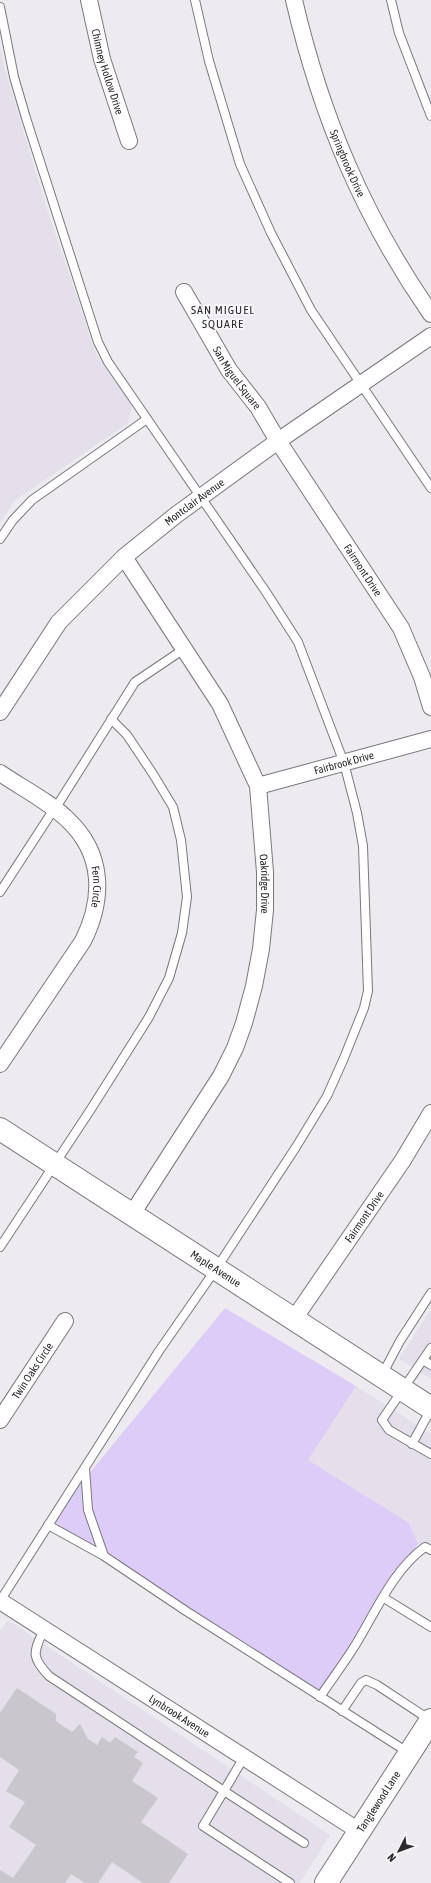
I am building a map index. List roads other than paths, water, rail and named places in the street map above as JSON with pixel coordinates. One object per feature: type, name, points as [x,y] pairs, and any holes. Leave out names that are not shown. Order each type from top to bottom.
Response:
[{"type":"main road","name":"Maple Avenue","points":[[0,1129],[431,1408]]},
{"type":"main road","name":"Tanglewood Lane","points":[[329,1882],[359,1831],[431,1720]]},
{"type":"street","name":"Chimney Hollow Drive","points":[[89,0],[102,59],[129,141]]},
{"type":"street","name":"Springbrook Drive","points":[[294,0],[315,81],[346,164],[387,245],[431,314]]},
{"type":"street","name":"San Miguel Square","points":[[184,292],[229,370],[258,407],[278,441]]},
{"type":"street","name":"Montclair Avenue","points":[[0,712],[59,622],[124,557],[200,497],[278,441],[431,336]]},
{"type":"street","name":"Fairmont Drive","points":[[278,441],[401,628],[422,678],[431,707]]},
{"type":"street","name":"Oakridge Drive","points":[[124,557],[220,704],[258,786],[265,872],[265,910],[259,956],[244,1023],[221,1076],[132,1214]]},
{"type":"street","name":"Fairbrook Drive","points":[[258,786],[431,739]]},
{"type":"street","name":"Fern Circle","points":[[0,773],[68,820],[88,846],[94,861],[98,894],[90,926],[82,941],[0,1064]]},
{"type":"street","name":"Fairmont Drive","points":[[294,1319],[403,1160],[431,1113]]},
{"type":"street","name":"Twin Oaks Circle","points":[[0,1420],[65,1321]]},
{"type":"street","name":"Lynbrook Avenue","points":[[0,1601],[359,1831]]},
{"type":"lane","points":[[195,0],[209,61],[240,164],[271,233],[311,310],[431,488]]},
{"type":"lane","points":[[391,0],[399,33],[431,116]]},
{"type":"lane","points":[[0,7],[14,77],[98,342],[108,362],[266,592],[298,642],[344,763],[357,813],[363,846],[368,991],[364,1008],[327,1096],[296,1147],[216,1269],[159,1351],[0,1601]]},
{"type":"lane","points":[[0,539],[13,520],[32,500],[147,419]]},
{"type":"lane","points":[[0,892],[135,682],[184,648]]},
{"type":"lane","points":[[0,1247],[91,1109],[140,1030],[170,978],[182,933],[187,898],[181,840],[173,808],[153,774],[127,735],[111,719]]},
{"type":"lane","points":[[382,1376],[400,1341],[431,1293]]},
{"type":"lane","points":[[431,1348],[382,1420],[389,1430],[431,1454]]},
{"type":"lane","points":[[423,1360],[431,1365]]},
{"type":"lane","points":[[412,1444],[431,1408]]},
{"type":"lane","points":[[85,1467],[88,1510],[104,1556]]},
{"type":"lane","points":[[48,1525],[104,1556],[410,1754]]},
{"type":"lane","points":[[320,1697],[352,1651],[395,1578],[416,1553],[425,1546],[431,1550]]},
{"type":"lane","points":[[384,1598],[431,1627]]},
{"type":"lane","points":[[44,1629],[35,1650],[37,1663],[49,1676],[304,1843]]},
{"type":"lane","points":[[342,1711],[361,1683],[366,1680],[377,1685],[431,1720]]},
{"type":"lane","points":[[244,1757],[203,1826],[290,1883]]},
{"type":"district","name":"SAN MIGUEL SQUARE","points":[[223,317]]}]
